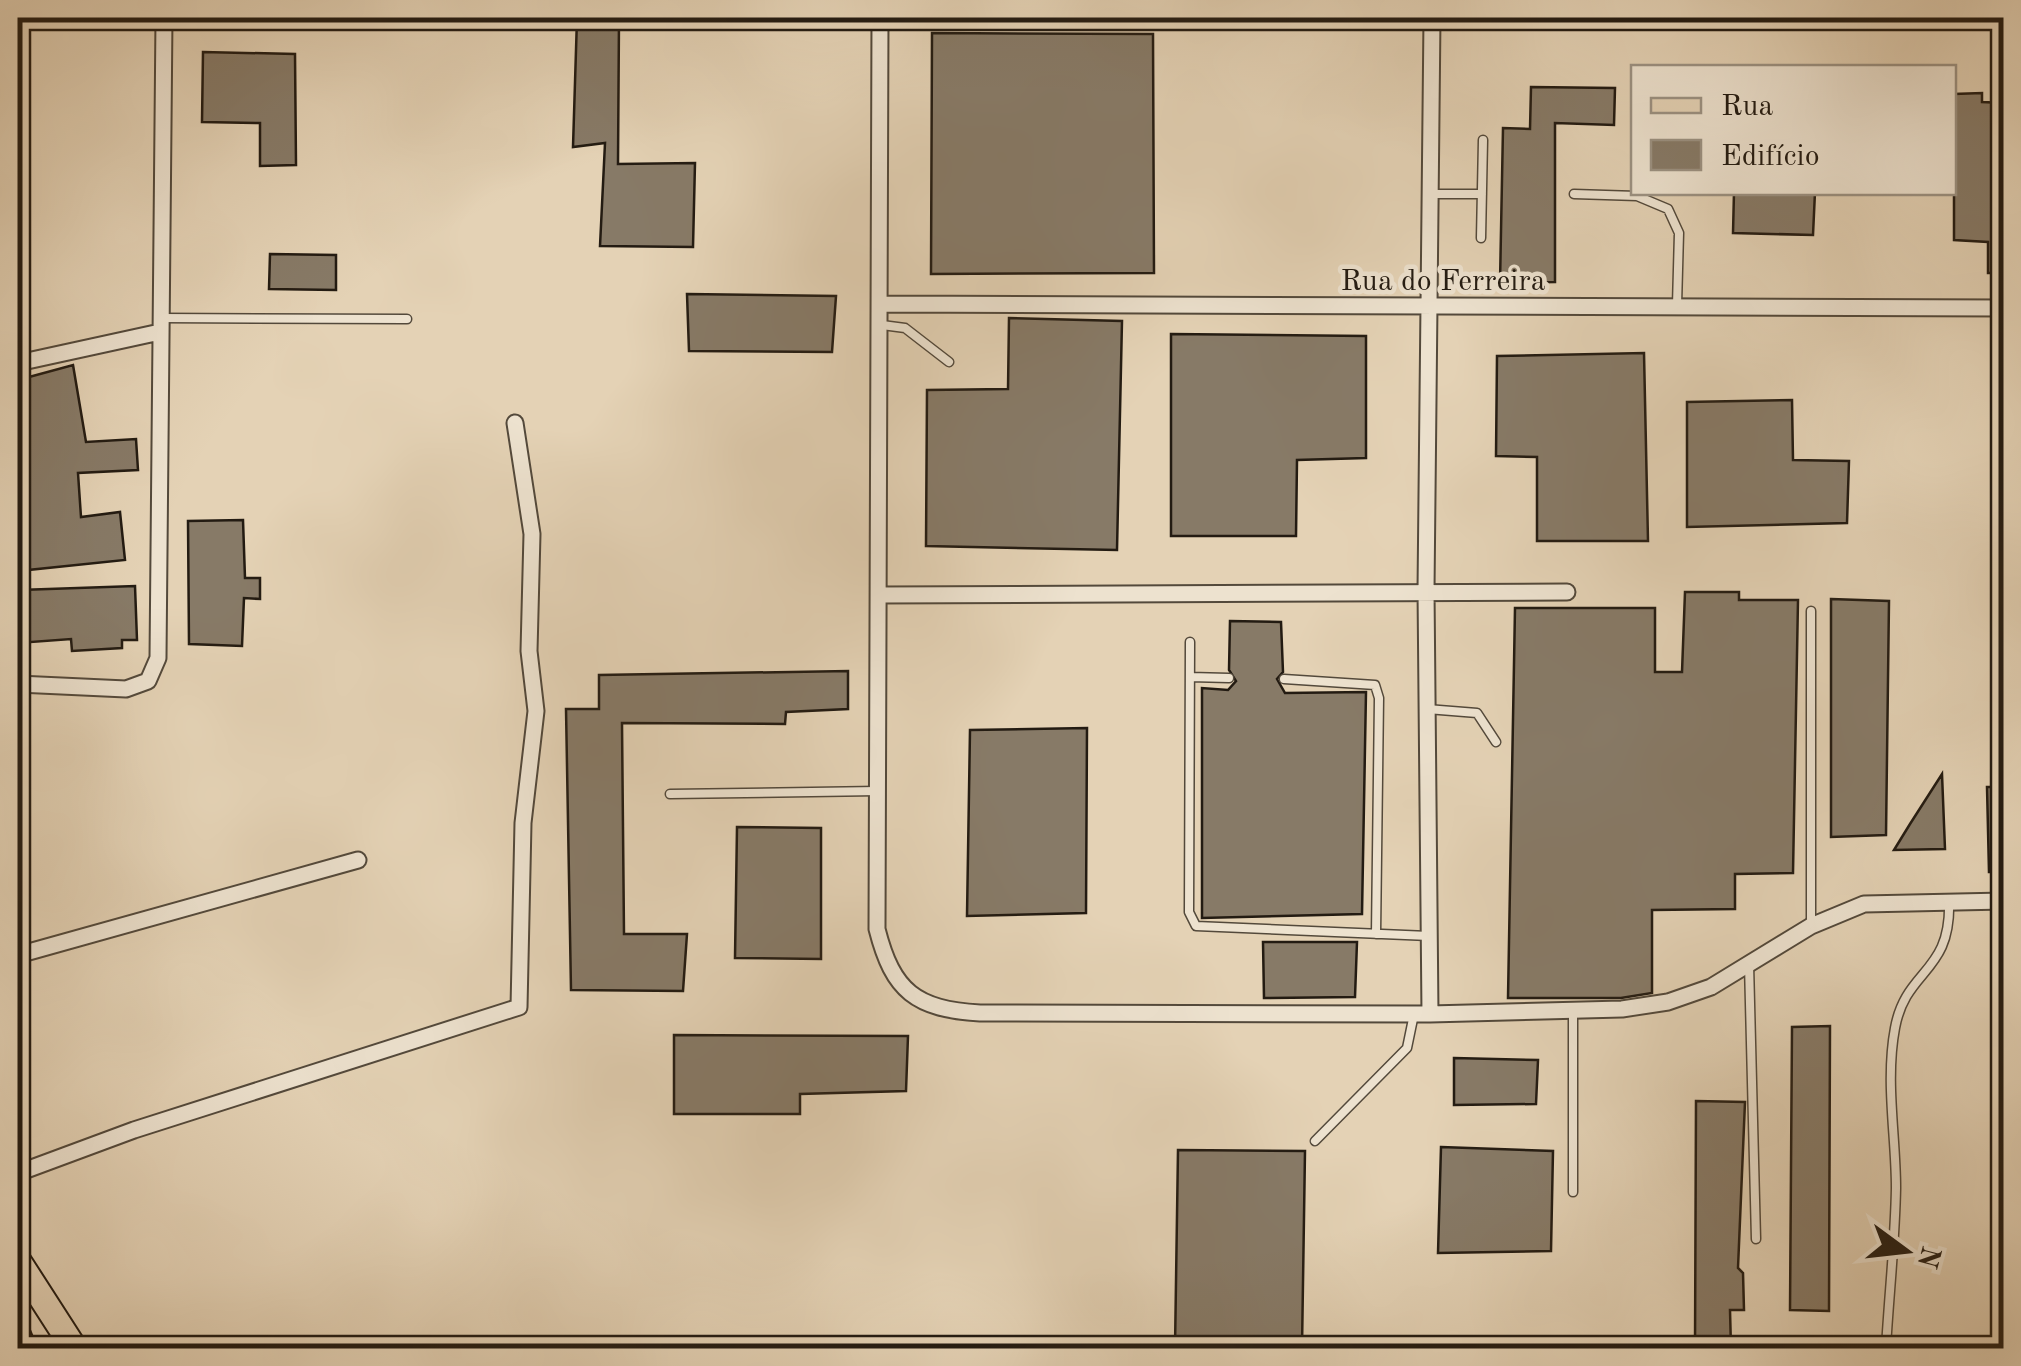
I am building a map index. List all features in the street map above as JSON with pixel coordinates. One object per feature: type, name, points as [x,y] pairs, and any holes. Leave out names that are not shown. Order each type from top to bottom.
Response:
[{"type":"main road","points":[[18,1260],[74,1348]]},
{"type":"main road","points":[[18,1336],[23,1348]]},
{"type":"street","points":[[18,684],[126,689],[148,681],[155,671],[164,18]]},
{"type":"street","points":[[880,18],[882,325],[877,929],[895,978],[926,1005],[980,1013],[1422,1014],[1573,1010],[1668,1002],[1711,987],[1811,926],[1864,904],[2004,901]]},
{"type":"street","points":[[1422,1014],[1429,936],[1426,590],[1432,308],[1432,18]]},
{"type":"street","name":"Rua do Ferreira","points":[[882,304],[1677,310],[2004,308]]},
{"type":"street","points":[[18,364],[160,325]]},
{"type":"street","points":[[18,1173],[134,1130],[519,1007],[523,824],[536,711],[529,651],[532,534],[516,423]]},
{"type":"street","points":[[880,595],[1568,592]]},
{"type":"street","points":[[18,956],[358,860]]},
{"type":"lane","points":[[1481,238],[1483,140]]},
{"type":"lane","points":[[1432,194],[1482,194]]},
{"type":"lane","points":[[1574,194],[1638,196],[1668,209],[1679,233],[1677,310]]},
{"type":"lane","points":[[160,325],[407,319]]},
{"type":"lane","points":[[882,325],[905,328],[949,362]]},
{"type":"lane","points":[[1811,611],[1811,926]]},
{"type":"lane","points":[[1190,642],[1190,912],[1196,926],[1429,936]]},
{"type":"lane","points":[[1190,676],[1228,678]]},
{"type":"lane","points":[[1284,678],[1375,684],[1379,698],[1376,934]]},
{"type":"lane","points":[[1427,710],[1477,713],[1496,742]]},
{"type":"lane","points":[[670,794],[878,791]]},
{"type":"lane","points":[[1886,1348],[1896,1203],[1894,1033],[1903,1000],[1940,955],[1948,936],[1948,900]]},
{"type":"lane","points":[[1749,964],[1756,1239]]},
{"type":"lane","points":[[1573,1010],[1573,1192]]},
{"type":"lane","points":[[1315,1140],[1407,1048],[1422,1014]]},
{"type":"building","points":[[577,18],[619,18],[618,164],[695,163],[693,247],[600,246],[605,143],[573,147]]},
{"type":"building","points":[[932,33],[1153,34],[1154,273],[931,274]]},
{"type":"building","points":[[203,52],[295,54],[296,165],[260,166],[260,123],[202,122]]},
{"type":"building","points":[[1531,87],[1615,88],[1614,125],[1555,123],[1555,282],[1500,283],[1503,128],[1530,129]]},
{"type":"building","points":[[1982,93],[1982,102],[2004,103],[2004,273],[1988,273],[1988,242],[1954,240],[1956,94]]},
{"type":"building","points":[[1734,195],[1815,195],[1813,235],[1733,233]]},
{"type":"building","points":[[270,254],[336,255],[336,290],[269,289]]},
{"type":"building","points":[[687,294],[836,296],[832,352],[689,351]]},
{"type":"building","points":[[1009,318],[1122,321],[1117,550],[926,546],[927,390],[1008,389]]},
{"type":"building","points":[[1171,334],[1366,336],[1366,458],[1297,460],[1296,536],[1171,536]]},
{"type":"building","points":[[1644,353],[1648,541],[1537,541],[1537,457],[1496,456],[1497,356]]},
{"type":"building","points":[[73,365],[86,442],[136,439],[138,470],[78,473],[81,517],[120,512],[125,560],[18,571],[18,380]]},
{"type":"building","points":[[1792,400],[1793,460],[1849,461],[1847,523],[1687,527],[1687,402]]},
{"type":"building","points":[[243,520],[245,578],[260,578],[260,599],[244,598],[242,646],[189,644],[188,521]]},
{"type":"building","points":[[135,586],[137,640],[122,640],[122,648],[72,651],[71,639],[18,643],[20,590]]},
{"type":"building","points":[[1685,592],[1739,592],[1739,600],[1798,600],[1793,873],[1735,874],[1735,909],[1652,910],[1652,993],[1621,998],[1508,998],[1515,608],[1655,608],[1655,672],[1682,672]]},
{"type":"building","points":[[1831,599],[1889,601],[1886,835],[1831,837]]},
{"type":"building","points":[[1230,621],[1281,622],[1283,672],[1277,679],[1285,693],[1366,692],[1362,914],[1202,918],[1202,688],[1228,690],[1236,681],[1229,670]]},
{"type":"building","points":[[848,671],[848,709],[786,712],[785,724],[622,723],[624,934],[687,934],[683,991],[571,990],[566,709],[599,709],[599,675]]},
{"type":"building","points":[[1087,728],[1086,913],[967,916],[970,730]]},
{"type":"building","points":[[1942,774],[1945,849],[1894,850],[1910,824]]},
{"type":"building","points":[[1987,787],[2004,787],[2004,872],[1989,872]]},
{"type":"building","points":[[737,827],[821,828],[821,959],[735,958]]},
{"type":"building","points":[[1263,942],[1357,942],[1355,997],[1264,998]]},
{"type":"building","points":[[1830,1026],[1829,1311],[1790,1310],[1792,1027]]},
{"type":"building","points":[[674,1035],[908,1036],[906,1091],[800,1094],[800,1114],[674,1114]]},
{"type":"building","points":[[1454,1058],[1538,1060],[1536,1104],[1454,1105]]},
{"type":"building","points":[[1696,1101],[1745,1102],[1738,1268],[1743,1273],[1744,1310],[1730,1310],[1731,1348],[1695,1348]]},
{"type":"building","points":[[1441,1147],[1553,1151],[1551,1251],[1438,1253]]},
{"type":"building","points":[[1178,1150],[1305,1151],[1302,1348],[1175,1348]]}]
